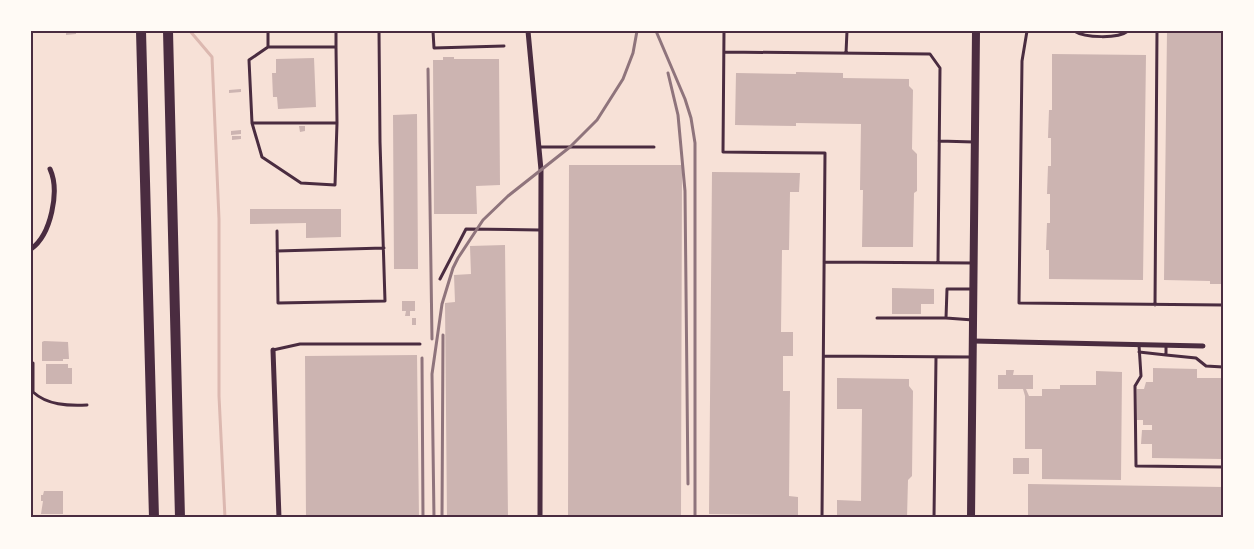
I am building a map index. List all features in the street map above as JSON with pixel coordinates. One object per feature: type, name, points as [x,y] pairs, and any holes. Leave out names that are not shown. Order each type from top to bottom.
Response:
[{"type":"highway","points":[[141,31],[154,518]]},
{"type":"highway","points":[[168,31],[180,518]]},
{"type":"main road","points":[[971,518],[976,31]]},
{"type":"street","points":[[528,31],[541,170],[540,518]]},
{"type":"street","points":[[31,249],[44,236],[54,198],[55,187],[50,170]]},
{"type":"street","points":[[973,341],[1203,346]]},
{"type":"street","points":[[273,350],[278,518]]},
{"type":"lane","points":[[268,31],[268,47]]},
{"type":"lane","points":[[336,31],[337,123],[335,184],[301,183],[262,157],[252,123],[250,60],[268,47],[336,47]]},
{"type":"lane","points":[[277,231],[278,303],[385,301],[379,31]]},
{"type":"lane","points":[[433,31],[434,48],[504,46]]},
{"type":"lane","points":[[724,31],[723,152],[825,153],[822,518]]},
{"type":"lane","points":[[846,53],[847,31]]},
{"type":"lane","points":[[1027,31],[1022,60],[1019,303],[1223,305]]},
{"type":"lane","points":[[1074,31],[1084,36],[1120,36],[1128,31]]},
{"type":"lane","points":[[1155,304],[1157,31]]},
{"type":"lane","points":[[724,52],[930,54],[940,68],[938,263]]},
{"type":"lane","points":[[252,123],[337,123]]},
{"type":"lane","points":[[939,141],[975,142]]},
{"type":"lane","points":[[539,147],[654,147]]},
{"type":"lane","points":[[440,279],[466,229],[540,230]]},
{"type":"lane","points":[[277,251],[384,248]]},
{"type":"lane","points":[[824,262],[974,263]]},
{"type":"lane","points":[[946,318],[946,289],[974,289]]},
{"type":"lane","points":[[877,318],[973,320]]},
{"type":"lane","points":[[273,350],[300,344],[420,344]]},
{"type":"lane","points":[[1139,344],[1141,376],[1135,386],[1136,466],[1144,468],[1223,467]]},
{"type":"lane","points":[[1166,345],[1166,355]]},
{"type":"lane","points":[[1139,352],[1196,358],[1206,366],[1223,367]]},
{"type":"lane","points":[[823,356],[973,357]]},
{"type":"lane","points":[[934,518],[936,357]]},
{"type":"lane","points":[[31,363],[33,363],[33,392],[38,396],[44,400],[62,404],[87,406]]},
{"type":"building","points":[[66,31],[76,31],[76,34],[66,35]]},
{"type":"building","points":[[1167,31],[1223,31],[1222,284],[1210,284],[1210,281],[1164,280]]},
{"type":"building","points":[[1052,54],[1146,55],[1143,280],[1049,279],[1049,250],[1046,250],[1047,223],[1050,223],[1050,194],[1047,194],[1048,166],[1051,166],[1051,138],[1048,138],[1049,110],[1052,110]]},
{"type":"building","points":[[443,57],[454,57],[454,59],[499,59],[500,185],[476,186],[477,214],[434,214],[433,60],[443,60]]},
{"type":"building","points":[[314,58],[316,107],[278,109],[277,97],[273,97],[272,73],[276,73],[276,59]]},
{"type":"building","points":[[796,72],[843,73],[843,78],[909,79],[909,86],[913,90],[912,149],[917,154],[917,191],[914,193],[913,247],[862,247],[863,190],[860,190],[861,124],[796,123],[796,126],[735,125],[736,73],[796,74]]},
{"type":"building","points":[[241,89],[241,92],[229,93],[229,90]]},
{"type":"building","points":[[417,114],[418,269],[394,269],[393,115]]},
{"type":"building","points":[[299,126],[305,126],[305,131],[300,132]]},
{"type":"building","points":[[241,130],[241,134],[231,135],[231,131]]},
{"type":"building","points":[[232,136],[241,136],[241,139],[232,140]]},
{"type":"building","points":[[569,165],[682,165],[681,518],[568,518]]},
{"type":"building","points":[[712,172],[800,173],[799,192],[790,192],[789,250],[782,250],[781,332],[793,332],[793,356],[783,356],[783,391],[790,391],[789,496],[798,497],[798,518],[784,518],[784,515],[709,514]]},
{"type":"building","points":[[250,209],[341,209],[341,237],[306,238],[306,223],[250,224]]},
{"type":"building","points":[[505,245],[508,518],[447,518],[445,303],[455,302],[454,275],[471,274],[470,246]]},
{"type":"building","points":[[892,288],[934,289],[934,304],[921,304],[921,314],[892,314]]},
{"type":"building","points":[[402,301],[415,301],[415,311],[410,311],[410,316],[405,316],[406,311],[402,311]]},
{"type":"building","points":[[412,318],[416,318],[416,325],[412,325]]},
{"type":"building","points":[[42,342],[68,342],[69,359],[63,359],[63,361],[42,361]]},
{"type":"building","points":[[417,355],[419,518],[306,518],[305,356]]},
{"type":"building","points":[[46,364],[68,364],[68,368],[72,368],[72,384],[46,384]]},
{"type":"building","points":[[1153,368],[1197,369],[1197,378],[1223,378],[1223,459],[1152,458],[1152,444],[1141,444],[1142,430],[1152,430],[1152,425],[1143,425],[1143,420],[1137,420],[1137,389],[1144,389],[1146,382],[1153,382]]},
{"type":"building","points":[[1006,370],[1014,370],[1013,375],[1033,375],[1033,389],[1026,389],[1029,396],[1042,396],[1042,389],[1060,389],[1060,385],[1096,385],[1096,371],[1122,372],[1121,480],[1042,479],[1042,449],[1025,449],[1025,396],[1023,389],[998,389],[998,375],[1006,375]]},
{"type":"building","points":[[837,378],[909,379],[909,386],[913,391],[912,476],[908,480],[907,518],[837,518],[837,500],[861,501],[862,409],[837,409]]},
{"type":"building","points":[[1013,458],[1029,458],[1029,474],[1013,474]]},
{"type":"building","points":[[1028,484],[1223,487],[1223,518],[1028,518]]},
{"type":"building","points":[[44,491],[63,491],[63,514],[41,514],[43,501],[41,501],[41,495],[43,495]]},
{"type":"waterway","points":[[190,31],[212,57],[219,219],[219,396],[225,518]]},
{"type":"railway","points":[[434,518],[432,374],[442,304],[453,268],[483,220],[508,196],[570,147],[597,120],[623,79],[633,53],[637,31]]},
{"type":"railway","points":[[656,31],[685,99],[691,118],[695,143],[695,518]]},
{"type":"railway","points":[[428,69],[432,339]]},
{"type":"railway","points":[[668,73],[678,115],[685,191],[688,484]]},
{"type":"railway","points":[[442,518],[443,335]]},
{"type":"railway","points":[[422,358],[423,518]]}]
